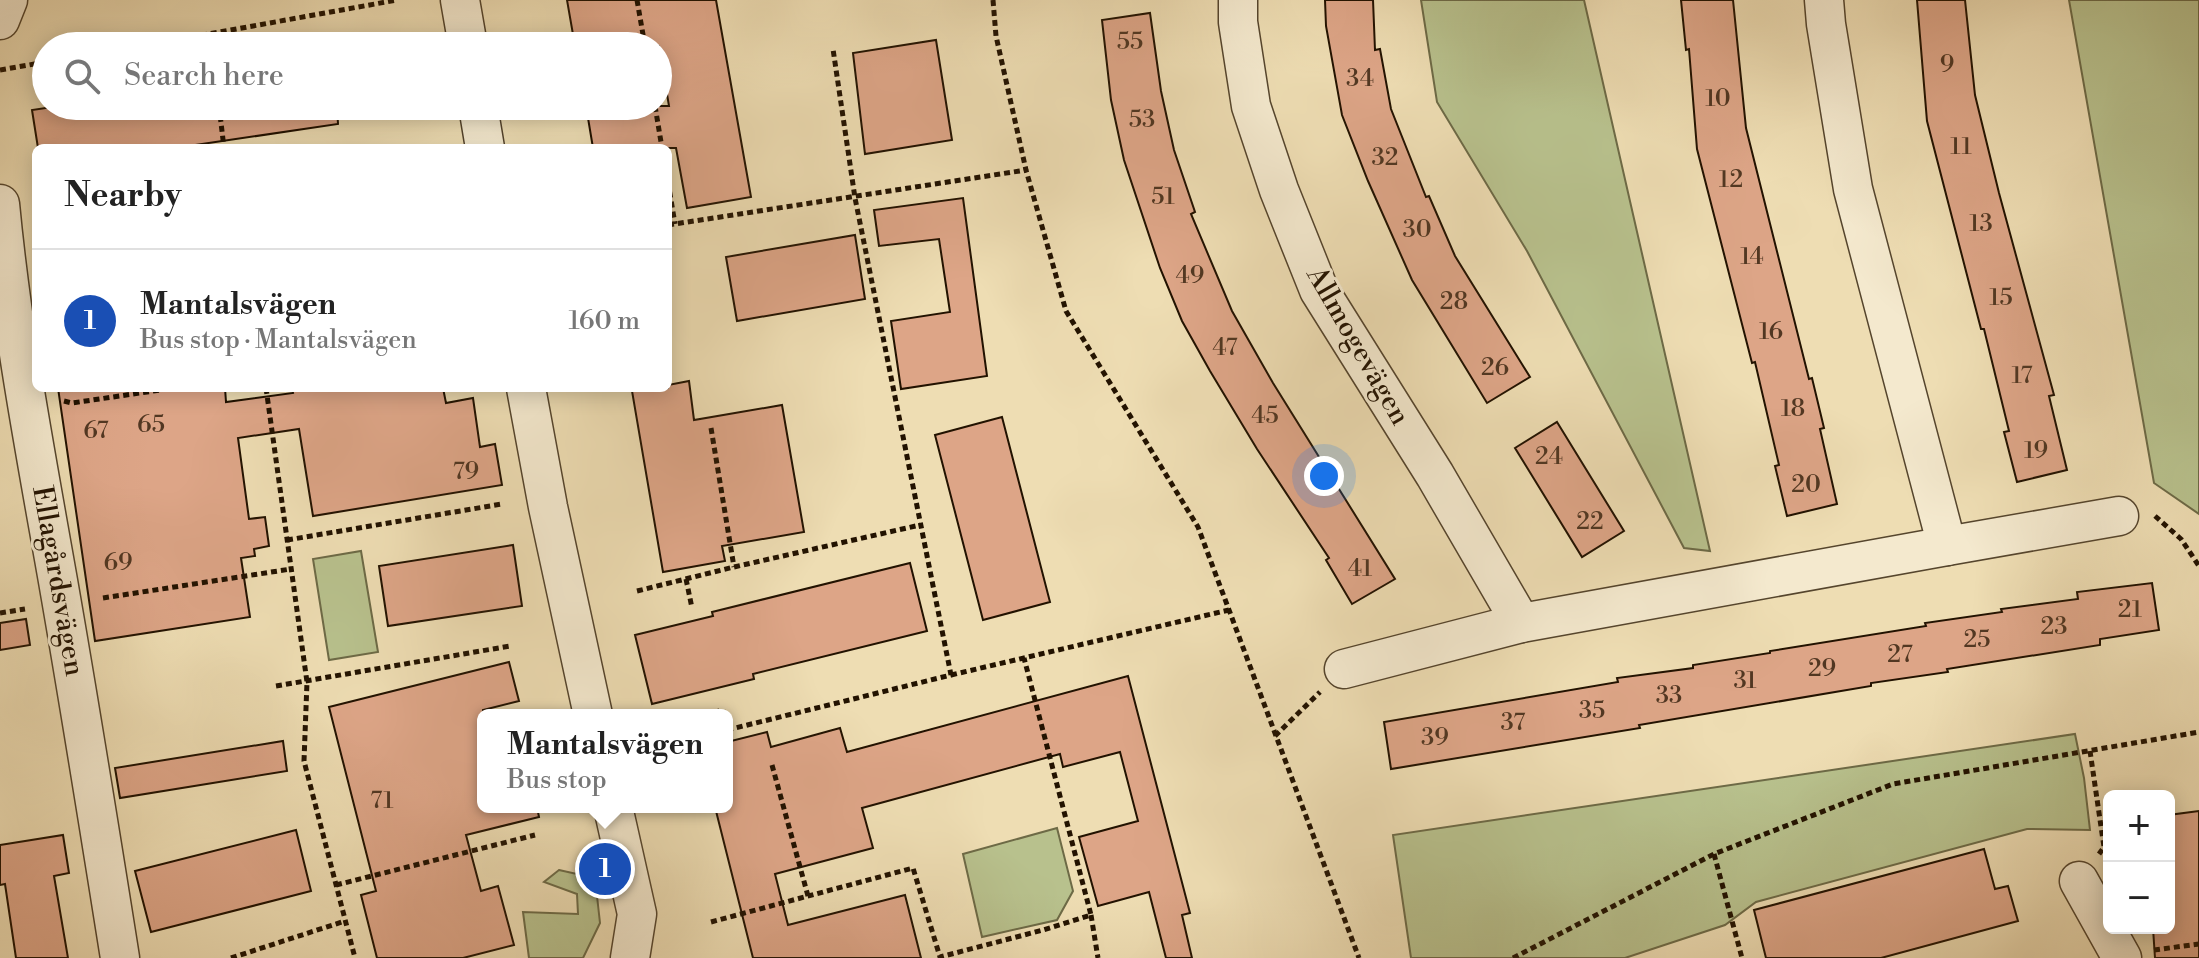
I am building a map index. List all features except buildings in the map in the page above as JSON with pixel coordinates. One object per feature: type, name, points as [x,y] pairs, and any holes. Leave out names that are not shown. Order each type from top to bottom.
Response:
[{"type":"street","points":[[0,20],[8,0]]},
{"type":"street","points":[[460,0],[466,32]]},
{"type":"street","name":"Allmogevägen","points":[[1238,0],[1238,22],[1251,106],[1279,190],[1319,290],[1435,475],[1521,623]]},
{"type":"street","points":[[1824,0],[1853,189],[1947,546]]},
{"type":"street","points":[[480,120],[484,144]]},
{"type":"street","name":"Ellagårdsvägen","points":[[0,204],[25,391],[120,958]]},
{"type":"street","points":[[527,392],[592,709]]},
{"type":"street","points":[[1344,669],[1521,623],[2119,516]]},
{"type":"street","points":[[614,813],[637,914],[630,958]]},
{"type":"street","points":[[2079,881],[2122,958]]},
{"type":"path","points":[[223,32],[397,0]]},
{"type":"path","points":[[637,0],[643,32]]},
{"type":"path","points":[[993,0],[996,36],[1026,170],[1066,311],[1198,527],[1359,958]]},
{"type":"path","points":[[833,49],[855,198],[951,675]]},
{"type":"path","points":[[0,70],[32,64]]},
{"type":"path","points":[[221,120],[224,144]]},
{"type":"path","points":[[657,120],[661,144]]},
{"type":"path","points":[[672,224],[1026,170]]},
{"type":"path","points":[[72,403],[147,392]]},
{"type":"path","points":[[267,392],[307,682],[304,761],[355,958]]},
{"type":"path","points":[[711,428],[734,567]]},
{"type":"path","points":[[287,540],[502,504]]},
{"type":"path","points":[[2119,516],[2151,513],[2181,539],[2199,566]]},
{"type":"path","points":[[637,591],[920,525]]},
{"type":"path","points":[[103,598],[291,569]]},
{"type":"path","points":[[686,579],[692,608]]},
{"type":"path","points":[[0,613],[25,609]]},
{"type":"path","points":[[733,728],[1229,610]]},
{"type":"path","points":[[276,686],[510,646]]},
{"type":"path","points":[[1024,658],[1091,915],[1098,958]]},
{"type":"path","points":[[1275,736],[1344,669]]},
{"type":"path","points":[[1513,958],[1714,854],[1893,784],[2199,732]]},
{"type":"path","points":[[2079,881],[2104,847],[2090,751]]},
{"type":"path","points":[[772,765],[808,896]]},
{"type":"path","points":[[336,885],[535,835]]},
{"type":"path","points":[[1714,854],[1742,958]]},
{"type":"path","points":[[711,922],[913,868],[940,957],[1091,915]]},
{"type":"path","points":[[231,958],[345,921]]},
{"type":"green space","points":[[1421,0],[1584,0],[1710,551],[1684,548],[1527,251],[1437,102]]},
{"type":"green space","points":[[2069,0],[2199,0],[2199,514],[2154,483]]},
{"type":"green space","points":[[361,551],[378,652],[329,660],[313,559]]},
{"type":"green space","points":[[2075,734],[2090,830],[2027,829],[1756,902],[1725,925],[1625,958],[1411,958],[1393,835]]},
{"type":"green space","points":[[1057,828],[1073,891],[1057,920],[982,937],[963,854]]},
{"type":"green space","points":[[559,870],[595,878],[600,923],[583,958],[529,958],[523,912],[578,914],[577,894],[544,882]]},
{"type":"place","name":"Mantalsvägen","points":[[605,869]]}]
